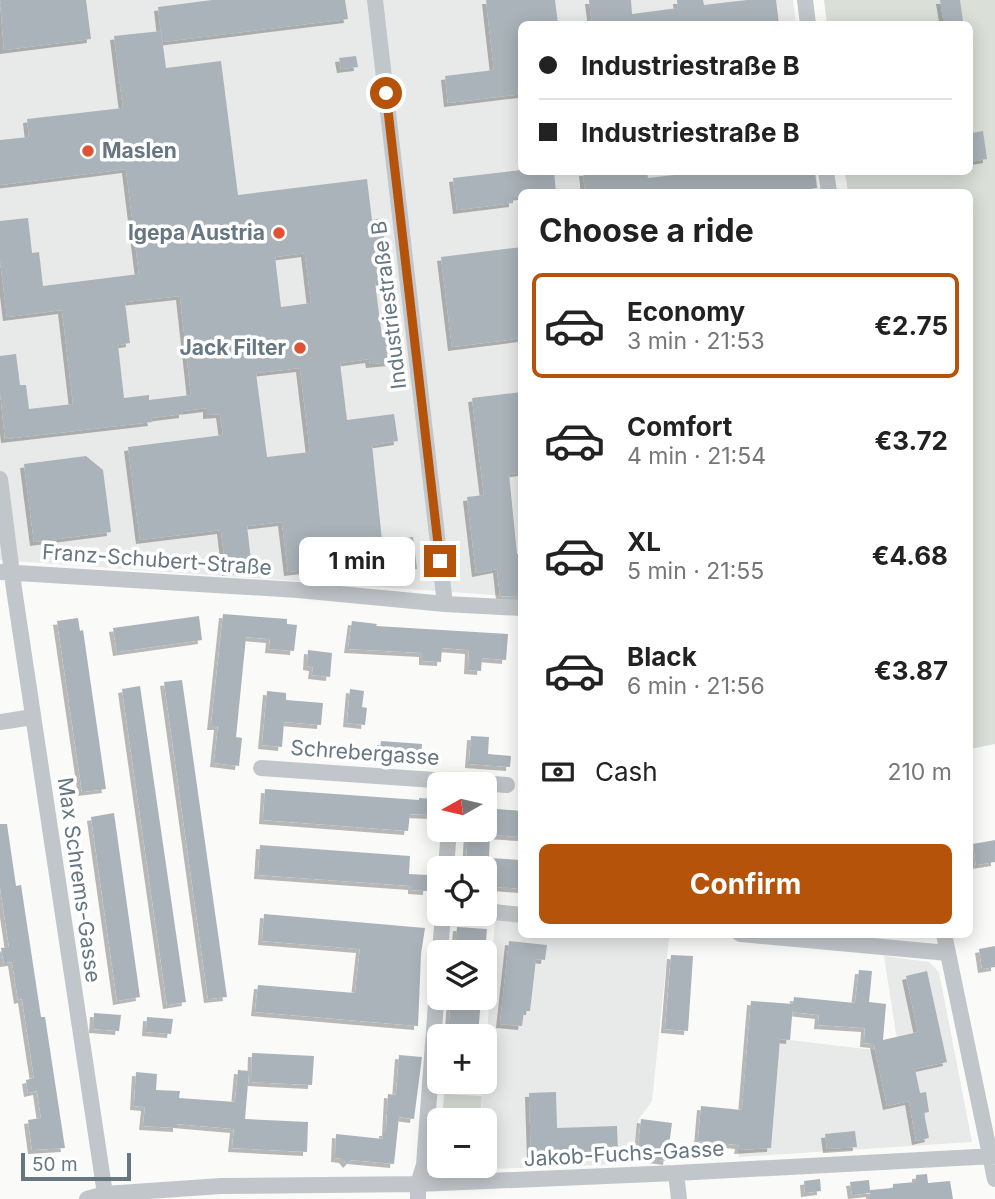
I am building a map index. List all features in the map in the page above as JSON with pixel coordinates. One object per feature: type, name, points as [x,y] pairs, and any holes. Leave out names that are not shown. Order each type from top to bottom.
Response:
[{"type":"street","name":"Industriestraße B","points":[[375,0],[445,604]]},
{"type":"street","points":[[805,0],[808,21]]},
{"type":"street","name":"Max Schrems-Gasse","points":[[0,480],[6,572],[33,717],[105,1194]]},
{"type":"street","name":"Franz-Schubert-Straße","points":[[6,572],[298,590],[445,604],[518,608]]},
{"type":"street","points":[[0,722],[33,717]]},
{"type":"street","name":"Schrebergasse","points":[[261,768],[427,780]]},
{"type":"street","name":"Schrebergasse","points":[[497,784],[507,785]]},
{"type":"street","points":[[497,912],[518,915]]},
{"type":"street","points":[[784,938],[948,953]]},
{"type":"street","points":[[945,938],[993,1156],[995,1179]]},
{"type":"street","points":[[418,1191],[425,1165],[436,1010]]},
{"type":"street","name":"Jakob-Fuchs-Gasse","points":[[87,1199],[105,1194],[418,1191],[676,1173],[993,1156]]},
{"type":"street","points":[[676,1173],[679,1199]]},
{"type":"shaded area","points":[[0,0],[793,0],[796,21],[518,21],[518,175],[816,175],[819,189],[518,189],[518,597],[0,560]]},
{"type":"shaded area","points":[[824,0],[995,0],[995,744],[973,748],[973,189],[848,189],[845,175],[973,175],[973,21],[827,21]]},
{"type":"shaded area","points":[[497,919],[518,922],[518,938],[669,938],[652,1101],[639,1119],[630,1164],[497,1169],[497,1108],[482,1108],[483,1094],[497,1094],[497,1024],[488,1024],[489,1010],[497,1010],[497,940],[494,940]]},
{"type":"shaded area","points":[[884,956],[929,962],[939,972],[972,1142],[739,1157],[751,1001],[793,1004],[790,1040],[899,1053]]},
{"type":"shaded area","points":[[444,1094],[482,1096],[481,1108],[443,1108]]},
{"type":"building","points":[[0,0],[86,0],[91,39],[4,50]]},
{"type":"building","points":[[212,0],[345,0],[348,19],[162,42],[158,7]]},
{"type":"building","points":[[486,0],[555,0],[558,21],[518,21],[518,94],[448,103],[445,76],[494,70]]},
{"type":"building","points":[[589,0],[631,0],[632,14],[678,8],[677,0],[703,0],[704,5],[776,0],[779,21],[592,21]]},
{"type":"building","points":[[940,0],[960,0],[963,21],[944,21]]},
{"type":"building","points":[[161,31],[166,68],[221,61],[238,195],[367,179],[372,220],[382,218],[385,244],[375,245],[377,266],[385,272],[386,281],[375,282],[382,337],[398,335],[402,361],[370,364],[369,359],[340,363],[347,420],[394,414],[398,441],[372,445],[382,540],[413,537],[417,569],[397,568],[344,574],[344,570],[338,570],[338,566],[288,572],[282,522],[247,526],[252,569],[226,572],[221,530],[140,540],[128,447],[223,435],[220,414],[207,415],[207,408],[151,418],[152,422],[5,439],[0,391],[0,356],[16,354],[20,385],[26,385],[29,409],[73,404],[62,310],[7,317],[0,260],[0,221],[28,218],[32,253],[39,252],[43,286],[139,274],[126,169],[0,185],[0,140],[29,137],[27,119],[123,108],[114,36]],"holes":[[[305,253],[311,303],[281,307],[275,257]],[[180,296],[191,395],[149,400],[149,395],[124,398],[118,345],[130,343],[125,302]],[[300,368],[310,452],[267,457],[256,373]]]},
{"type":"building","points":[[356,56],[358,67],[341,69],[339,58]]},
{"type":"building","points":[[983,131],[987,159],[973,161],[973,133]]},
{"type":"building","points":[[518,170],[518,175],[554,175],[556,189],[518,189],[518,196],[513,197],[513,203],[457,210],[453,178]]},
{"type":"building","points":[[583,175],[648,175],[648,178],[674,175],[815,175],[817,188],[808,189],[585,189]]},
{"type":"building","points":[[518,247],[518,339],[452,347],[441,257]]},
{"type":"building","points":[[518,392],[518,473],[509,474],[518,554],[518,597],[500,596],[497,569],[476,573],[467,497],[484,495],[472,398]]},
{"type":"building","points":[[86,456],[103,470],[111,532],[34,542],[24,464]]},
{"type":"building","points":[[223,614],[287,619],[287,624],[297,625],[294,651],[269,649],[270,639],[246,637],[236,737],[242,738],[239,766],[214,763],[218,726],[211,726]]},
{"type":"building","points":[[199,616],[202,640],[117,652],[113,628]]},
{"type":"building","points":[[78,618],[80,631],[83,630],[106,789],[82,792],[57,621]]},
{"type":"building","points":[[352,621],[377,624],[376,626],[508,634],[506,660],[482,658],[481,671],[468,670],[469,650],[442,648],[441,662],[423,661],[423,653],[348,649]]},
{"type":"building","points":[[308,650],[332,653],[330,677],[312,675],[313,667],[307,666]]},
{"type":"building","points":[[182,680],[227,997],[208,999],[164,682]]},
{"type":"building","points":[[140,686],[186,1002],[167,1005],[122,689]]},
{"type":"building","points":[[350,689],[364,691],[362,707],[367,708],[365,725],[347,723]]},
{"type":"building","points":[[267,691],[286,693],[286,700],[323,703],[321,725],[284,722],[282,747],[262,745]]},
{"type":"building","points":[[471,736],[489,737],[488,754],[511,756],[510,767],[469,764]]},
{"type":"building","points":[[381,741],[422,744],[421,758],[414,757],[413,761],[394,760],[395,756],[379,755]]},
{"type":"building","points":[[265,789],[427,799],[427,815],[410,814],[408,831],[263,820]]},
{"type":"building","points":[[497,809],[518,811],[518,837],[497,835]]},
{"type":"building","points":[[114,813],[140,997],[117,1001],[91,817]]},
{"type":"building","points":[[0,824],[7,824],[16,886],[21,885],[65,1148],[32,1150],[28,1120],[41,1118],[37,1091],[28,1093],[26,1080],[34,1078],[22,999],[18,1000],[12,962],[4,963],[1,948],[9,947],[0,887]]},
{"type":"building","points":[[995,840],[995,862],[976,865],[973,844]]},
{"type":"building","points":[[467,842],[490,842],[489,856],[467,856]]},
{"type":"building","points":[[260,845],[410,856],[409,874],[427,875],[427,891],[412,890],[412,886],[258,875]]},
{"type":"building","points":[[497,858],[518,860],[518,889],[497,887]]},
{"type":"building","points":[[264,914],[425,928],[421,954],[418,1026],[255,1012],[258,985],[355,993],[360,949],[262,941]]},
{"type":"building","points":[[457,927],[487,929],[486,940],[456,940]]},
{"type":"building","points":[[509,941],[547,945],[545,960],[536,959],[530,1011],[524,1011],[522,1026],[500,1024]]},
{"type":"building","points":[[995,946],[995,967],[982,969],[979,949]]},
{"type":"building","points":[[671,955],[693,956],[688,1031],[665,1029]]},
{"type":"building","points":[[859,970],[872,971],[869,1002],[886,1004],[883,1040],[918,1032],[906,976],[927,971],[947,1062],[915,1069],[920,1093],[926,1092],[929,1112],[924,1113],[929,1138],[916,1141],[909,1101],[887,1106],[874,1044],[864,1043],[865,1028],[818,1025],[819,1015],[792,1012],[794,997],[855,1003]]},
{"type":"building","points":[[751,1001],[793,1004],[790,1040],[780,1039],[771,1148],[738,1150],[739,1145],[698,1141],[701,1106],[742,1110]]},
{"type":"building","points":[[450,1010],[480,1010],[479,1024],[449,1024]]},
{"type":"building","points":[[94,1013],[121,1015],[119,1031],[93,1029]]},
{"type":"building","points":[[147,1017],[173,1019],[171,1034],[146,1032]]},
{"type":"building","points":[[252,1053],[314,1056],[312,1085],[251,1082]]},
{"type":"building","points":[[399,1055],[422,1057],[414,1119],[399,1117],[394,1164],[351,1160],[347,1164],[343,1159],[335,1158],[336,1134],[383,1139],[383,1132],[386,1132],[388,1094],[396,1095]]},
{"type":"building","points":[[238,1070],[249,1071],[245,1119],[308,1122],[307,1152],[232,1148],[234,1129],[177,1124],[177,1128],[143,1126],[145,1107],[134,1106],[136,1072],[157,1074],[156,1090],[180,1091],[179,1098],[235,1102]]},
{"type":"building","points":[[556,1092],[557,1128],[617,1126],[618,1153],[531,1156],[529,1093]]},
{"type":"building","points":[[641,1119],[672,1123],[667,1161],[637,1157]]},
{"type":"building","points":[[855,1131],[857,1147],[827,1149],[825,1134]]},
{"type":"building","points":[[927,1174],[928,1183],[950,1181],[953,1199],[870,1199],[870,1193],[852,1195],[850,1182],[869,1180],[870,1190],[893,1188],[893,1184],[916,1182],[916,1175]]},
{"type":"building","points":[[820,1179],[821,1191],[805,1193],[804,1181]]},
{"type":"place","name":"Maslen","points":[[88,151]]},
{"type":"place","name":"Igepa Austria","points":[[279,233]]},
{"type":"place","name":"Jack Filter","points":[[300,348]]},
{"type":"route","points":[[386,93],[440,561]]}]
